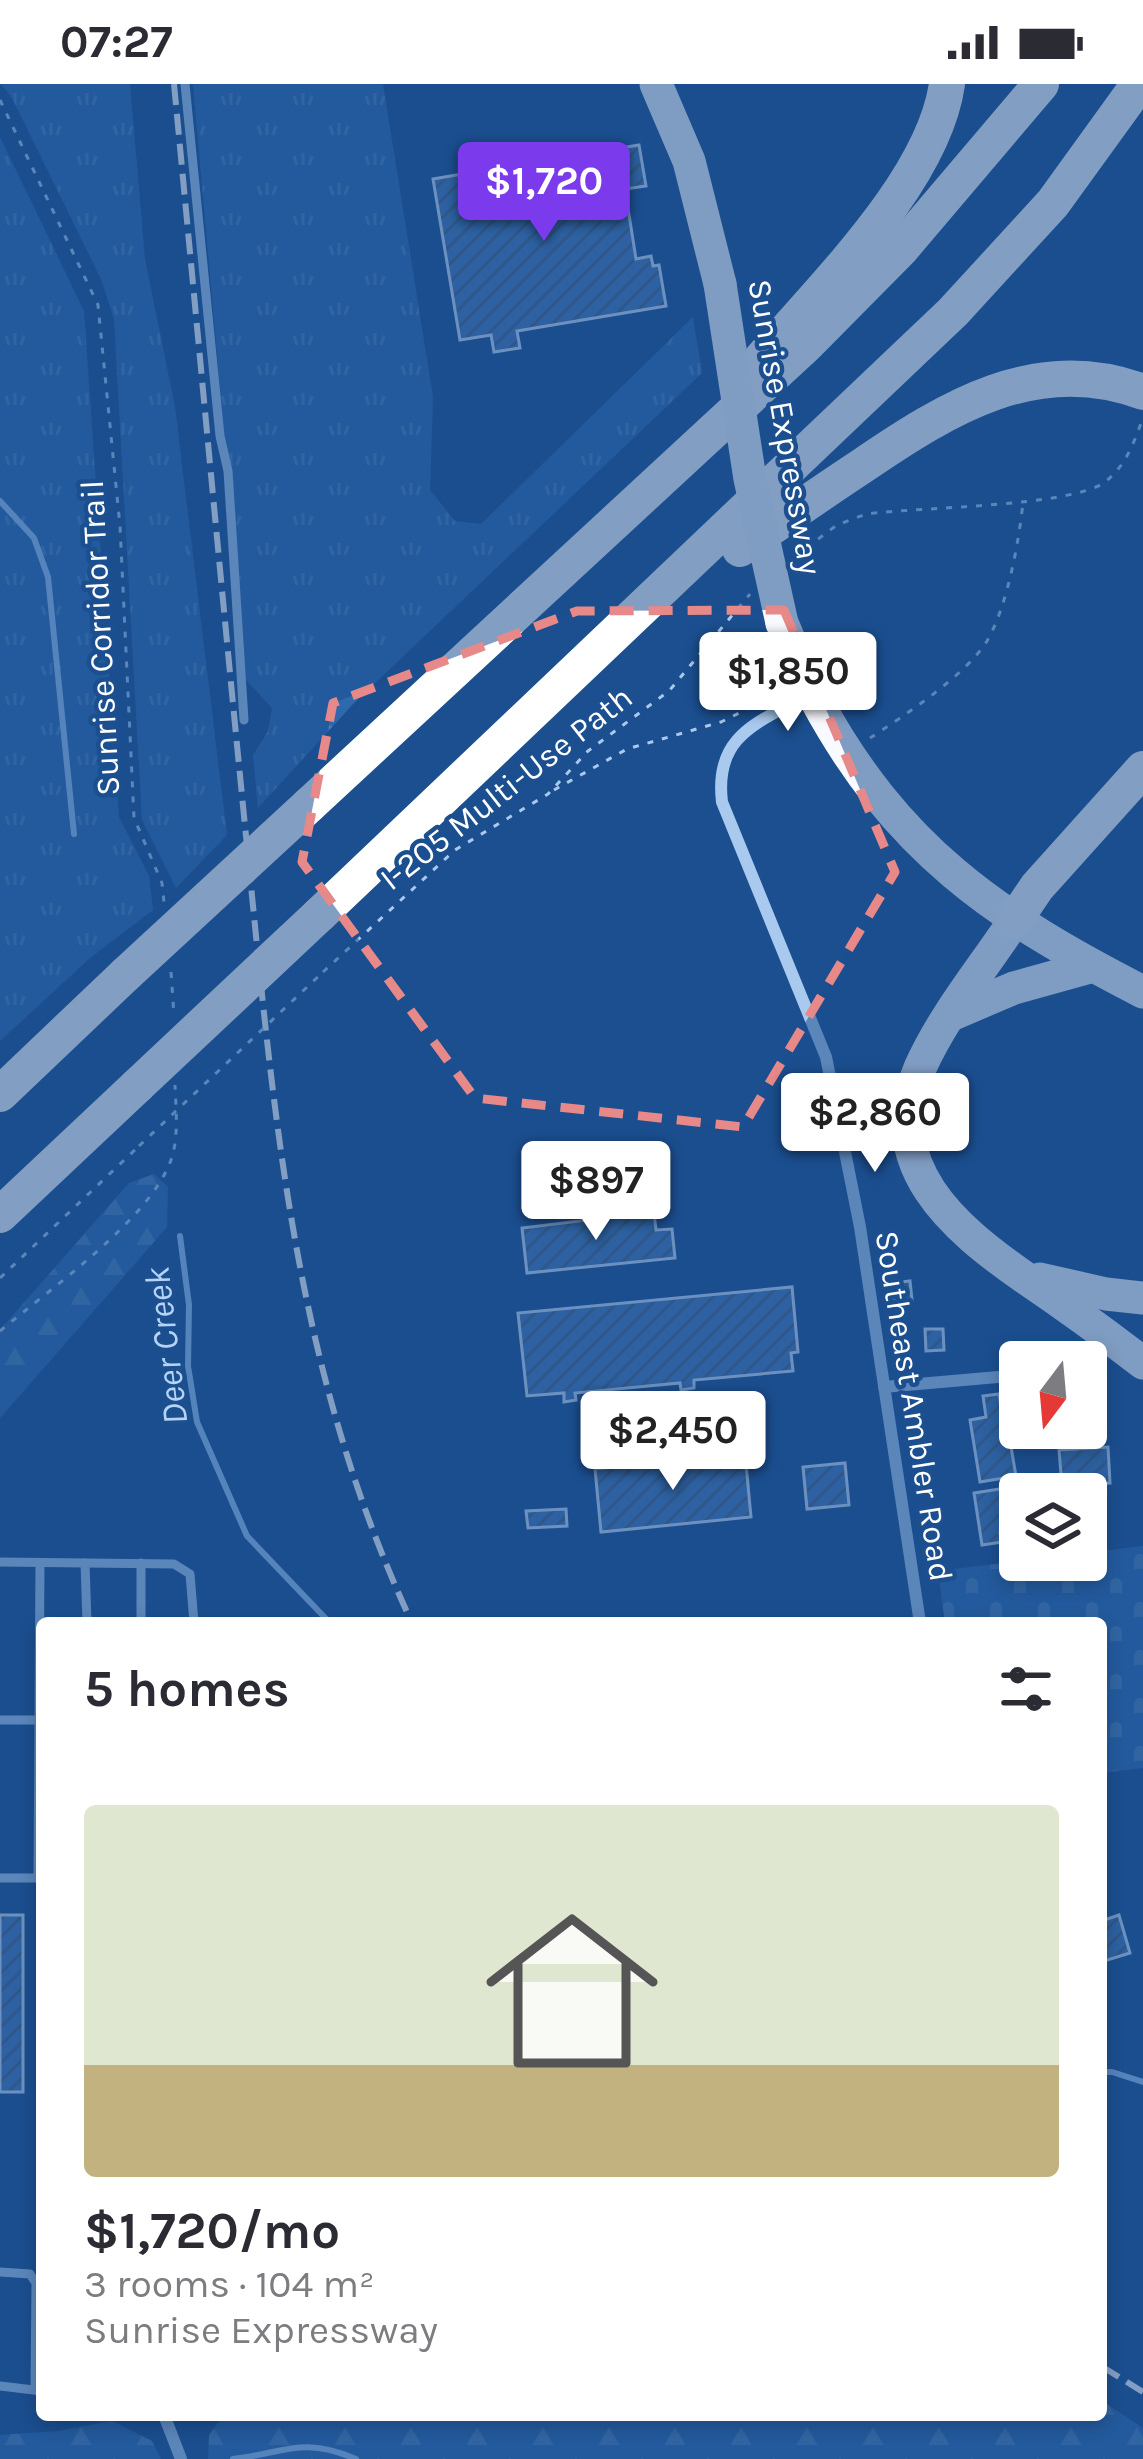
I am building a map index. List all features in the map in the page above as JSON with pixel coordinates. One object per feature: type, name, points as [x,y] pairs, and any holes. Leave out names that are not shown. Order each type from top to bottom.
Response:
[{"type":"highway","name":"Sunrise Expressway","points":[[656,84],[689,161],[720,284],[750,479],[782,622],[812,692],[847,752],[925,847],[978,896],[1143,992]]},
{"type":"highway","points":[[651,489],[889,208],[935,127],[947,84]]},
{"type":"highway","points":[[0,1094],[754,397],[888,263],[1041,84]]},
{"type":"highway","points":[[0,1215],[953,312],[1053,203],[1139,84]]},
{"type":"highway","points":[[626,626],[916,428],[958,405],[1001,388],[1050,379],[1097,380],[1143,392]]},
{"type":"highway","points":[[1143,769],[1037,887],[929,1050],[914,1088],[910,1126],[916,1163],[932,1195],[955,1224],[1143,1363]]},
{"type":"highway","points":[[953,1014],[1014,988],[1093,966]]},
{"type":"highway","points":[[1021,1274],[1143,1298]]},
{"type":"street","name":"Southeast Ambler Road","points":[[812,692],[738,736],[721,768],[722,802],[826,1057],[860,1227],[919,1617]]},
{"type":"street","points":[[884,1388],[999,1377]]},
{"type":"street","points":[[166,2421],[181,2459]]},
{"type":"lane","points":[[185,84],[227,471],[244,719]]},
{"type":"lane","points":[[0,1562],[174,1564],[190,1574],[194,1617]]},
{"type":"lane","points":[[40,1563],[40,1617]]},
{"type":"lane","points":[[85,1563],[87,1617]]},
{"type":"lane","points":[[141,1564],[141,1617]]},
{"type":"lane","points":[[0,1720],[36,1720]]},
{"type":"lane","points":[[0,1878],[36,1879]]},
{"type":"lane","points":[[0,2272],[30,2274],[36,2283]]},
{"type":"lane","points":[[0,2386],[36,2391]]},
{"type":"path","name":"Sunrise Corridor Trail","points":[[0,100],[98,305],[120,526],[134,818],[162,883],[164,904]]},
{"type":"path","points":[[780,568],[855,517],[907,508],[1082,494],[1106,482],[1129,453],[1143,418]]},
{"type":"path","points":[[847,752],[886,728],[984,645],[1000,608],[1023,501]]},
{"type":"path","name":"I-205 Multi-Use Path","points":[[0,1278],[454,850],[548,794],[588,751],[679,681],[735,609],[762,584]]},
{"type":"path","points":[[548,794],[627,748],[736,715],[751,707],[772,681],[782,680],[812,692]]},
{"type":"path","points":[[171,966],[174,1033]]},
{"type":"path","points":[[0,1331],[151,1200],[172,1159],[175,1079]]},
{"type":"highlighted area","points":[[784,610],[895,872],[743,1127],[475,1098],[302,862],[333,703],[577,611]]},
{"type":"green space","points":[[1,84],[130,84],[145,259],[175,407],[227,835],[176,888],[142,820],[114,319],[101,279]]},
{"type":"green space","points":[[193,84],[383,84],[433,397],[430,490],[455,521],[481,524],[693,317],[702,373],[354,703],[258,808],[253,755],[268,731],[272,708],[246,680]]},
{"type":"green space","points":[[0,137],[84,311],[119,817],[149,876],[153,910],[90,958],[0,1041]]},
{"type":"green space","points":[[154,1174],[168,1187],[167,1227],[0,1418],[0,1330],[129,1183]]},
{"type":"green space","points":[[1143,1546],[1143,1768],[1107,1772],[1107,1617],[944,1617],[938,1571],[999,1564],[999,1581],[1107,1581],[1107,1550]]},
{"type":"green space","points":[[1107,2404],[1143,2428],[1143,2459],[208,2459],[209,2435],[220,2421],[1107,2421]]},
{"type":"green space","points":[[112,2421],[152,2441],[161,2459],[0,2459],[0,2435]]},
{"type":"building","points":[[639,145],[646,186],[625,189],[636,259],[651,256],[653,266],[659,265],[666,306],[517,331],[520,348],[494,352],[491,335],[460,340],[433,179],[514,165],[512,155],[539,151],[541,161]]},
{"type":"building","points":[[654,1212],[656,1230],[672,1229],[675,1258],[527,1273],[522,1228]]},
{"type":"building","points":[[910,1281],[912,1300],[894,1301],[892,1283]]},
{"type":"building","points":[[792,1287],[798,1352],[791,1353],[793,1371],[694,1380],[694,1388],[681,1390],[680,1383],[575,1393],[576,1400],[564,1402],[564,1393],[527,1396],[518,1313]]},
{"type":"building","points":[[925,1329],[943,1329],[944,1350],[926,1351]]},
{"type":"building","points":[[999,1394],[999,1449],[1011,1449],[1015,1473],[999,1473],[999,1479],[980,1482],[970,1420],[986,1417],[983,1396]]},
{"type":"building","points":[[1107,1447],[1110,1483],[1107,1473],[1061,1473],[1059,1450]]},
{"type":"building","points":[[745,1453],[751,1517],[601,1532],[595,1469]]},
{"type":"building","points":[[845,1463],[849,1505],[807,1509],[803,1467]]},
{"type":"building","points":[[999,1489],[999,1542],[982,1545],[974,1493]]},
{"type":"building","points":[[566,1509],[567,1526],[528,1528],[526,1511]]},
{"type":"building","points":[[0,1915],[23,1915],[23,2092],[0,2092]]},
{"type":"building","points":[[1119,1915],[1130,1953],[1107,1960],[1107,1919]]},
{"type":"waterway","name":"Deer Creek","points":[[0,501],[34,538],[48,577],[74,834]]},
{"type":"waterway","name":"Deer Creek","points":[[180,1236],[189,1305],[188,1366],[197,1422],[247,1536],[324,1617]]},
{"type":"waterway","name":"Deer Creek","points":[[1107,2072],[1143,2082]]},
{"type":"waterway","points":[[233,2459],[307,2447],[356,2459]]},
{"type":"railway","points":[[174,84],[267,1039],[294,1237],[339,1430],[410,1617]]},
{"type":"railway","points":[[1107,2370],[1143,2392]]}]
